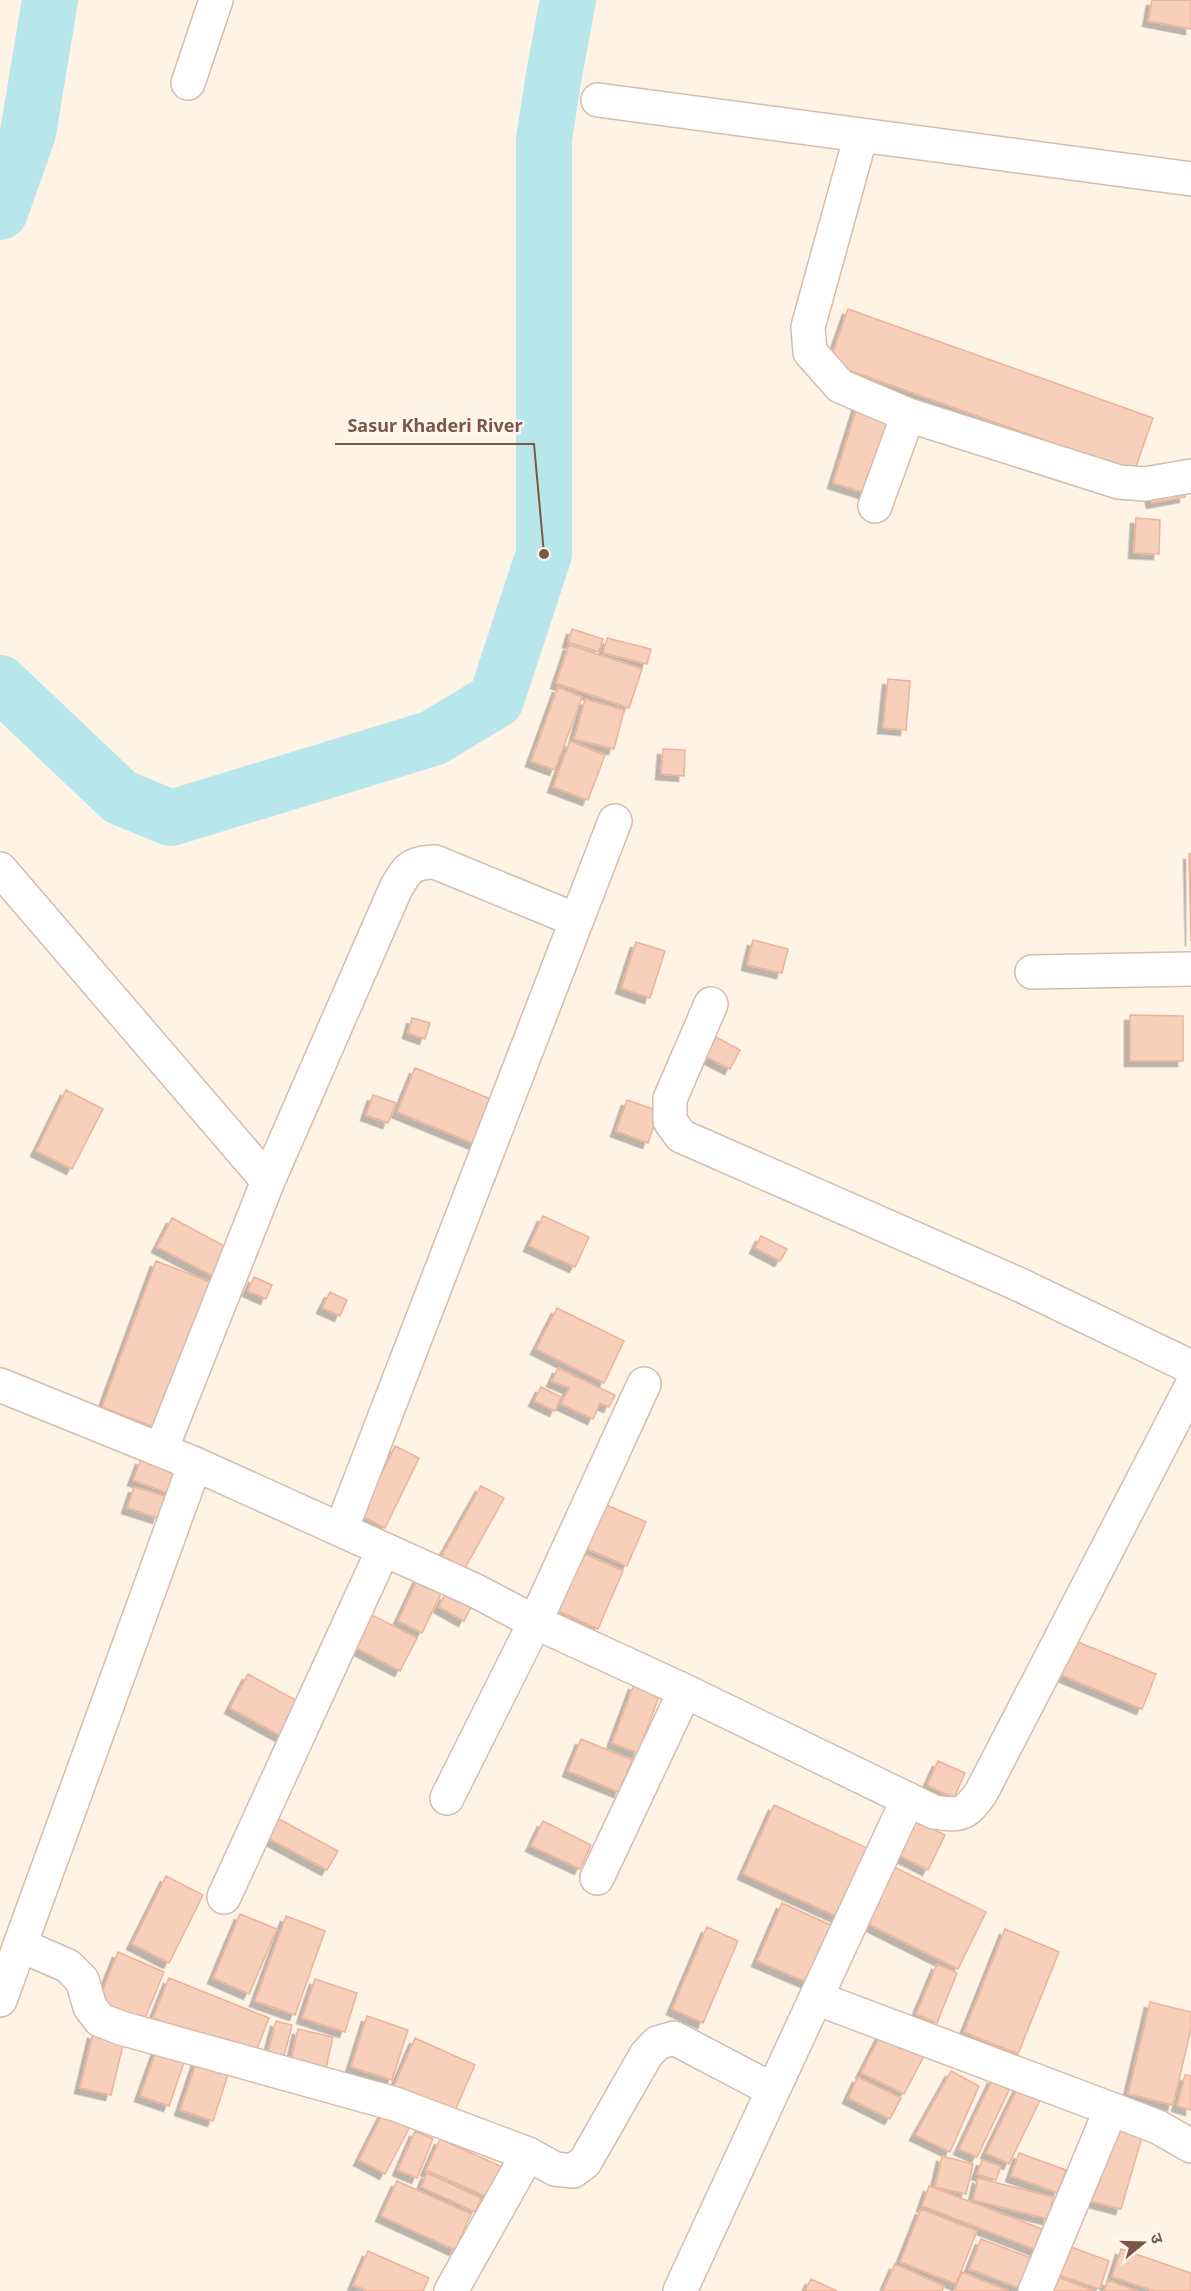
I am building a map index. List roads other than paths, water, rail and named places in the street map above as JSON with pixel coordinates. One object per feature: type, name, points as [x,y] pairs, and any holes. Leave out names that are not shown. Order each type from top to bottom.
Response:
[{"type":"street","points":[[188,82],[216,0]]},
{"type":"street","points":[[598,100],[1191,179]]},
{"type":"street","points":[[861,135],[808,327],[810,352],[840,386],[908,415],[1119,482],[1145,484],[1191,476]]},
{"type":"street","points":[[875,506],[908,415]]},
{"type":"street","points":[[341,1530],[615,821]]},
{"type":"street","points":[[161,1450],[268,1181],[405,871],[416,863],[435,862],[576,920]]},
{"type":"street","points":[[0,869],[268,1181]]},
{"type":"street","points":[[1032,972],[1191,969]]},
{"type":"street","points":[[711,1004],[670,1099],[670,1121],[681,1136],[1018,1284],[1191,1367]]},
{"type":"street","points":[[447,1798],[535,1622],[644,1384]]},
{"type":"street","points":[[0,1385],[195,1464],[474,1590],[535,1622],[685,1691],[934,1812],[954,1815],[970,1809],[975,1801],[1191,1386]]},
{"type":"street","points":[[0,2000],[195,1464]]},
{"type":"street","points":[[224,1897],[383,1550]]},
{"type":"street","points":[[597,1878],[685,1691]]},
{"type":"street","points":[[680,2291],[908,1799]]},
{"type":"street","points":[[20,1945],[68,1966],[82,1980],[90,2007],[100,2020],[121,2028],[396,2104],[528,2154],[555,2169],[573,2171],[585,2162],[646,2055],[657,2043],[674,2038],[773,2090]]},
{"type":"street","points":[[816,1998],[1158,2127],[1191,2146]]},
{"type":"street","points":[[1035,2291],[1111,2109]]},
{"type":"street","points":[[451,2291],[528,2154]]},
{"type":"waterway","points":[[0,212],[28,133],[50,0]]},
{"type":"waterway","points":[[0,683],[120,797],[171,818],[433,738],[496,700],[544,554],[544,139],[568,0]]},
{"type":"place","name":"Sasur Khaderi River","points":[[544,554]]}]
